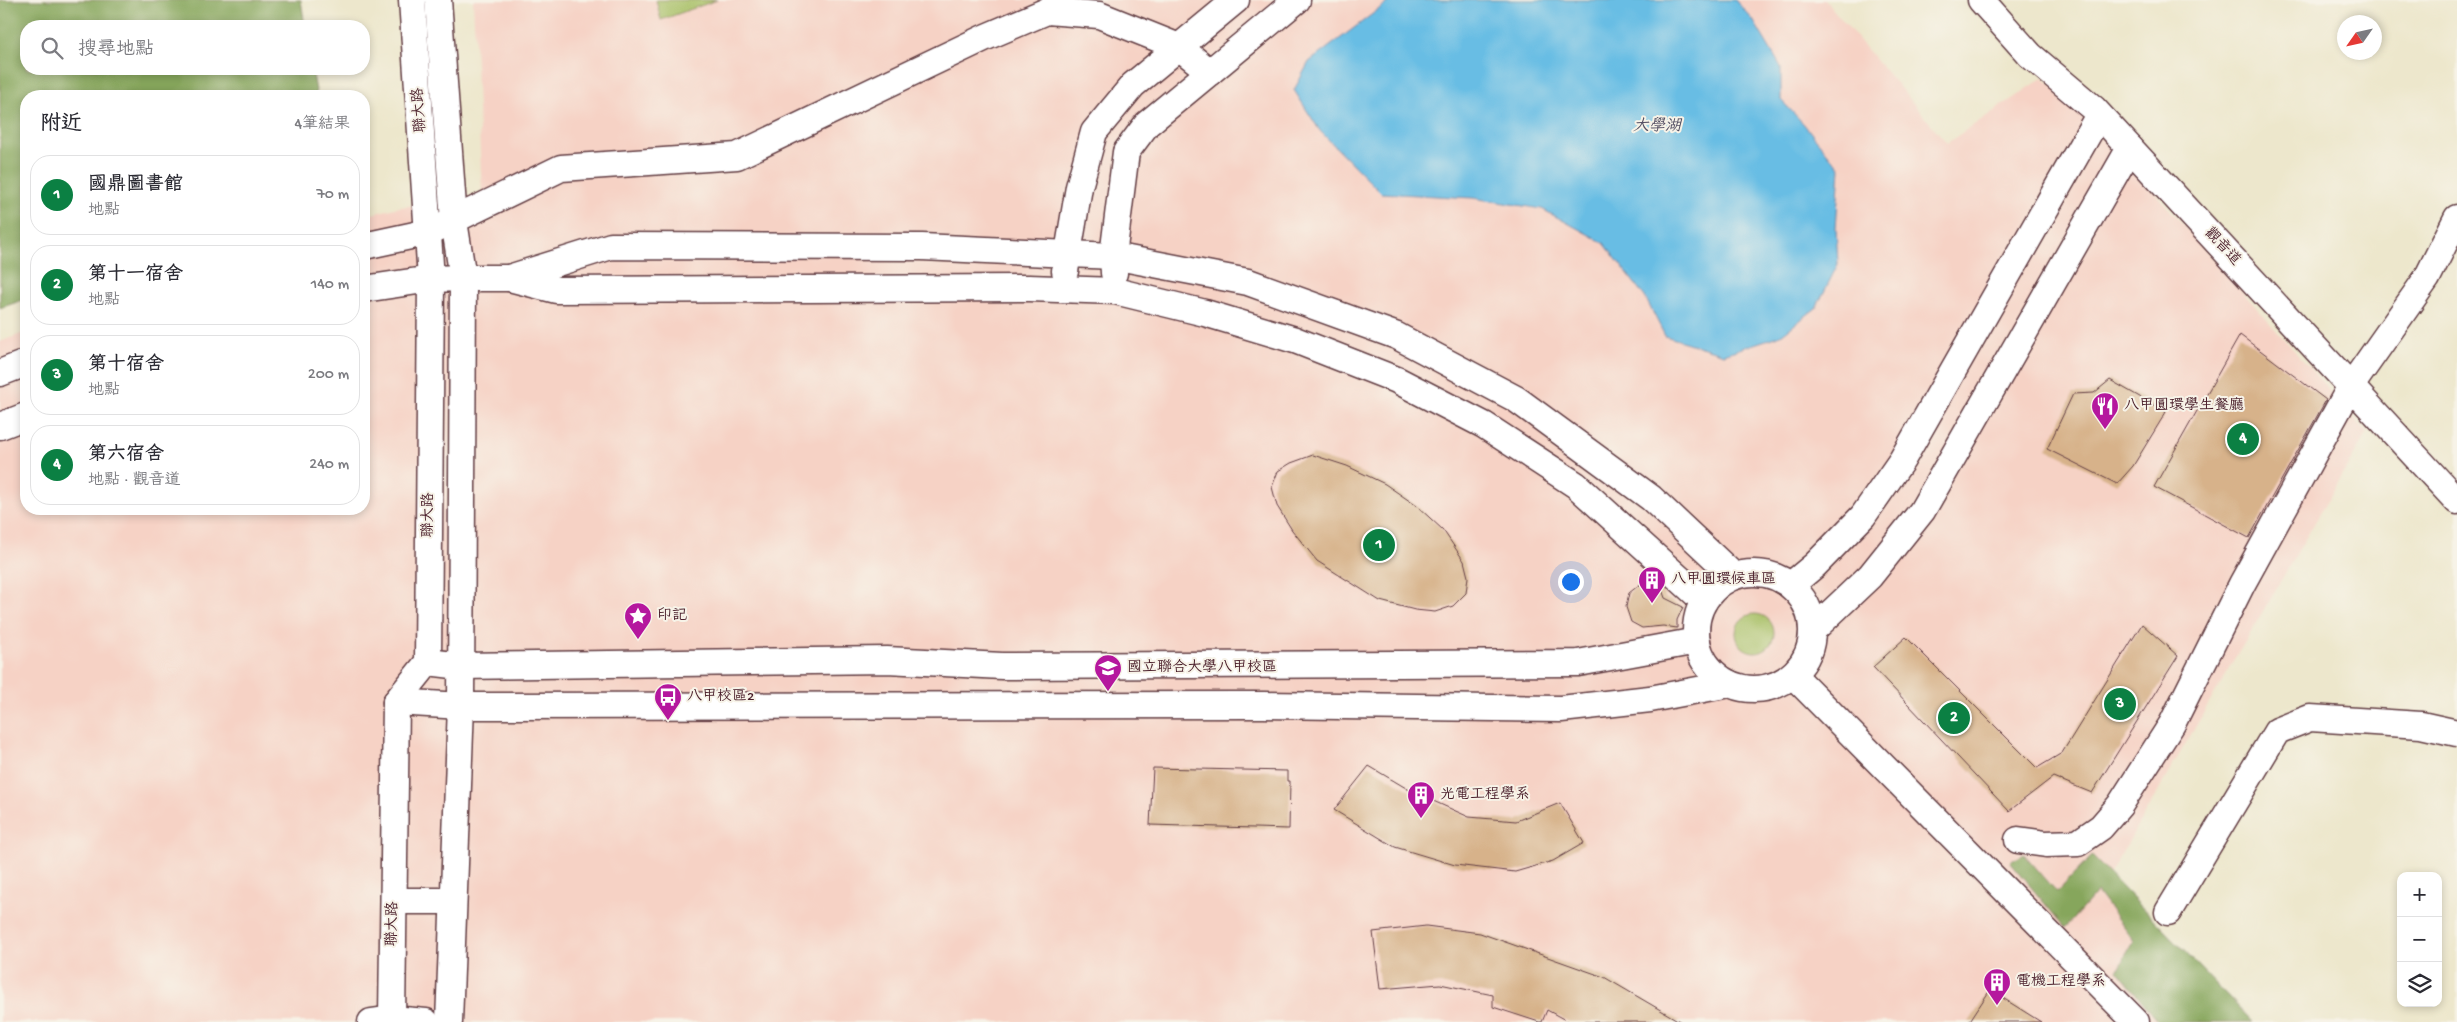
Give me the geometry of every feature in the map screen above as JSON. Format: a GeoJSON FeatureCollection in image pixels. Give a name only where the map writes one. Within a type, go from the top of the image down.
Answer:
{"type":"FeatureCollection","features":[{"type":"Feature","properties":{"kind":"street","name":"聯大路"},"geometry":{"type":"LineString","coordinates":[[412,0],[429,232],[428,662]]}},
{"type":"Feature","properties":{"kind":"street","name":"聯大路"},"geometry":{"type":"LineString","coordinates":[[438,0],[454,221],[463,278],[461,706],[448,1022]]}},
{"type":"Feature","properties":{"kind":"street"},"geometry":{"type":"LineString","coordinates":[[1062,289],[1079,187],[1094,132],[1133,85],[1236,0]]}},
{"type":"Feature","properties":{"kind":"street"},"geometry":{"type":"LineString","coordinates":[[1115,291],[1112,256],[1126,152],[1147,124],[1297,0]]}},
{"type":"Feature","properties":{"kind":"street","name":"觀音道"},"geometry":{"type":"LineString","coordinates":[[1981,0],[2030,54],[2099,115],[2457,502]]}},
{"type":"Feature","properties":{"kind":"street"},"geometry":{"type":"LineString","coordinates":[[370,245],[429,232],[561,168],[738,156],[986,37],[1047,11],[1098,15],[1180,47],[1210,72]]}},
{"type":"Feature","properties":{"kind":"street"},"geometry":{"type":"LineString","coordinates":[[1791,586],[1815,565],[1863,516],[1902,460],[2099,115]]}},
{"type":"Feature","properties":{"kind":"street"},"geometry":{"type":"LineString","coordinates":[[1813,630],[1870,576],[1922,511],[2130,148]]}},
{"type":"Feature","properties":{"kind":"street"},"geometry":{"type":"LineString","coordinates":[[2018,840],[2046,844],[2078,843],[2101,827],[2120,806],[2172,724],[2242,584],[2351,386],[2427,278],[2457,218]]}},
{"type":"Feature","properties":{"kind":"street"},"geometry":{"type":"LineString","coordinates":[[509,278],[611,246],[922,247],[1112,256],[1248,282],[1398,336],[1516,399],[1651,498],[1734,576]]}},
{"type":"Feature","properties":{"kind":"street"},"geometry":{"type":"LineString","coordinates":[[370,288],[430,279],[509,278],[556,290],[1062,289],[1115,291],[1204,313],[1295,340],[1397,380],[1484,425],[1576,485],[1704,602]]}},
{"type":"Feature","properties":{"kind":"street"},"geometry":{"type":"LineString","coordinates":[[0,373],[20,365]]}},
{"type":"Feature","properties":{"kind":"street"},"geometry":{"type":"LineString","coordinates":[[0,426],[20,418]]}},
{"type":"Feature","properties":{"kind":"street"},"geometry":{"type":"LineString","coordinates":[[1760,574],[1773,576],[1791,586],[1802,598],[1810,613],[1813,630],[1811,647],[1804,662],[1793,675],[1767,688],[1752,689],[1730,684],[1715,674],[1703,659],[1697,641],[1698,621],[1704,602],[1717,586],[1734,576],[1760,574]]}},
{"type":"Feature","properties":{"kind":"street"},"geometry":{"type":"LineString","coordinates":[[396,702],[428,662],[461,666],[887,660],[1002,666],[1578,663],[1697,641]]}},
{"type":"Feature","properties":{"kind":"street"},"geometry":{"type":"LineString","coordinates":[[1793,675],[2136,1022]]}},
{"type":"Feature","properties":{"kind":"street"},"geometry":{"type":"LineString","coordinates":[[396,702],[461,706],[1263,705],[1561,708],[1650,699],[1730,684]]}},
{"type":"Feature","properties":{"kind":"street","name":"聯大路"},"geometry":{"type":"LineString","coordinates":[[381,1021],[394,901],[396,702]]}},
{"type":"Feature","properties":{"kind":"street"},"geometry":{"type":"LineString","coordinates":[[2168,912],[2277,731],[2310,718],[2420,725],[2457,733]]}},
{"type":"Feature","properties":{"kind":"street"},"geometry":{"type":"LineString","coordinates":[[394,901],[453,901]]}},
{"type":"Feature","properties":{"kind":"street"},"geometry":{"type":"LineString","coordinates":[[381,1021],[426,1022]]}},
{"type":"Feature","properties":{"kind":"shaded area","name":"國立聯合大學八甲校區"},"geometry":{"type":"Polygon","coordinates":[[[473,0],[1825,0],[1947,143],[2043,78],[2087,116],[2367,433],[2109,875],[2249,1022],[0,1022],[0,342],[20,334],[20,515],[370,515],[370,214],[395,208],[482,195],[473,0]]]}},
{"type":"Feature","properties":{"kind":"green space"},"geometry":{"type":"Polygon","coordinates":[[[0,0],[301,0],[304,20],[20,20],[20,75],[313,75],[316,90],[20,90],[20,301],[0,308],[0,0]]]}},
{"type":"Feature","properties":{"kind":"green space"},"geometry":{"type":"Polygon","coordinates":[[[656,0],[717,0],[661,20],[656,0]]]}},
{"type":"Feature","properties":{"kind":"green space"},"geometry":{"type":"Polygon","coordinates":[[[1755,614],[1769,619],[1774,633],[1769,647],[1755,652],[1741,647],[1736,633],[1741,619],[1755,614]]]}},
{"type":"Feature","properties":{"kind":"green space"},"geometry":{"type":"Polygon","coordinates":[[[2024,854],[2057,892],[2092,856],[2253,1022],[2159,1022],[2117,970],[2134,941],[2097,892],[2065,928],[2010,862],[2024,854]]]}},
{"type":"Feature","properties":{"kind":"water","name":"大學湖"},"geometry":{"type":"Polygon","coordinates":[[[1391,0],[1735,0],[1753,20],[1781,67],[1781,100],[1840,168],[1836,228],[1838,264],[1816,308],[1781,335],[1724,354],[1665,336],[1645,297],[1604,243],[1542,209],[1473,198],[1381,193],[1320,131],[1294,90],[1309,62],[1391,0]]]}},
{"type":"Feature","properties":{"kind":"building"},"geometry":{"type":"Polygon","coordinates":[[[2240,335],[2326,400],[2249,538],[2154,487],[2240,335]]]}},
{"type":"Feature","properties":{"kind":"building","name":"八甲圓環學生餐廳"},"geometry":{"type":"Polygon","coordinates":[[[2110,380],[2166,412],[2133,466],[2117,484],[2047,449],[2073,394],[2094,393],[2110,380]]]}},
{"type":"Feature","properties":{"kind":"building"},"geometry":{"type":"Polygon","coordinates":[[[1313,455],[1347,466],[1385,484],[1417,506],[1443,530],[1464,561],[1468,577],[1466,593],[1453,606],[1435,612],[1415,610],[1380,601],[1317,561],[1292,530],[1277,506],[1272,487],[1278,471],[1291,463],[1313,455]]]}},
{"type":"Feature","properties":{"kind":"building","name":"八甲圓環候車區"},"geometry":{"type":"Polygon","coordinates":[[[1655,576],[1659,581],[1665,598],[1683,607],[1677,620],[1677,628],[1663,626],[1642,628],[1631,622],[1626,607],[1629,593],[1643,582],[1655,576]]]}},
{"type":"Feature","properties":{"kind":"building"},"geometry":{"type":"Polygon","coordinates":[[[2142,624],[2178,656],[2092,793],[2053,777],[2009,811],[1873,667],[1906,637],[2037,768],[2062,753],[2142,624]]]}},
{"type":"Feature","properties":{"kind":"building","name":"光電工程學系"},"geometry":{"type":"Polygon","coordinates":[[[1369,766],[1411,791],[1469,817],[1516,821],[1560,803],[1584,843],[1553,861],[1515,872],[1455,865],[1395,847],[1334,810],[1369,766]]]}},
{"type":"Feature","properties":{"kind":"building"},"geometry":{"type":"Polygon","coordinates":[[[1153,768],[1287,771],[1287,781],[1290,781],[1289,829],[1150,825],[1153,768]]]}},
{"type":"Feature","properties":{"kind":"building"},"geometry":{"type":"Polygon","coordinates":[[[1426,926],[1480,933],[1604,977],[1681,1022],[1569,1022],[1547,1010],[1542,1022],[1539,1022],[1493,1007],[1493,995],[1440,984],[1380,989],[1373,932],[1426,926]]]}},
{"type":"Feature","properties":{"kind":"building","name":"電機工程學系"},"geometry":{"type":"Polygon","coordinates":[[[1990,990],[2041,1022],[1969,1022],[1990,990]]]}},
{"type":"Feature","properties":{"kind":"place","name":"八甲圓環學生餐廳"},"geometry":{"type":"Point","coordinates":[2105,430]}},
{"type":"Feature","properties":{"kind":"place","name":"第六宿舍"},"geometry":{"type":"Point","coordinates":[2243,439]}},
{"type":"Feature","properties":{"kind":"place","name":"國鼎圖書館"},"geometry":{"type":"Point","coordinates":[1379,545]}},
{"type":"Feature","properties":{"kind":"place","name":"八甲圓環候車區"},"geometry":{"type":"Point","coordinates":[1652,604]}},
{"type":"Feature","properties":{"kind":"place","name":"印記"},"geometry":{"type":"Point","coordinates":[638,640]}},
{"type":"Feature","properties":{"kind":"place","name":"國立聯合大學八甲校區"},"geometry":{"type":"Point","coordinates":[1108,692]}},
{"type":"Feature","properties":{"kind":"place","name":"第十宿舍"},"geometry":{"type":"Point","coordinates":[2120,704]}},
{"type":"Feature","properties":{"kind":"place","name":"第十一宿舍"},"geometry":{"type":"Point","coordinates":[1954,718]}},
{"type":"Feature","properties":{"kind":"place","name":"八甲校區2"},"geometry":{"type":"Point","coordinates":[668,721]}},
{"type":"Feature","properties":{"kind":"place","name":"光電工程學系"},"geometry":{"type":"Point","coordinates":[1421,819]}},
{"type":"Feature","properties":{"kind":"place","name":"電機工程學系"},"geometry":{"type":"Point","coordinates":[1997,1006]}}]}
